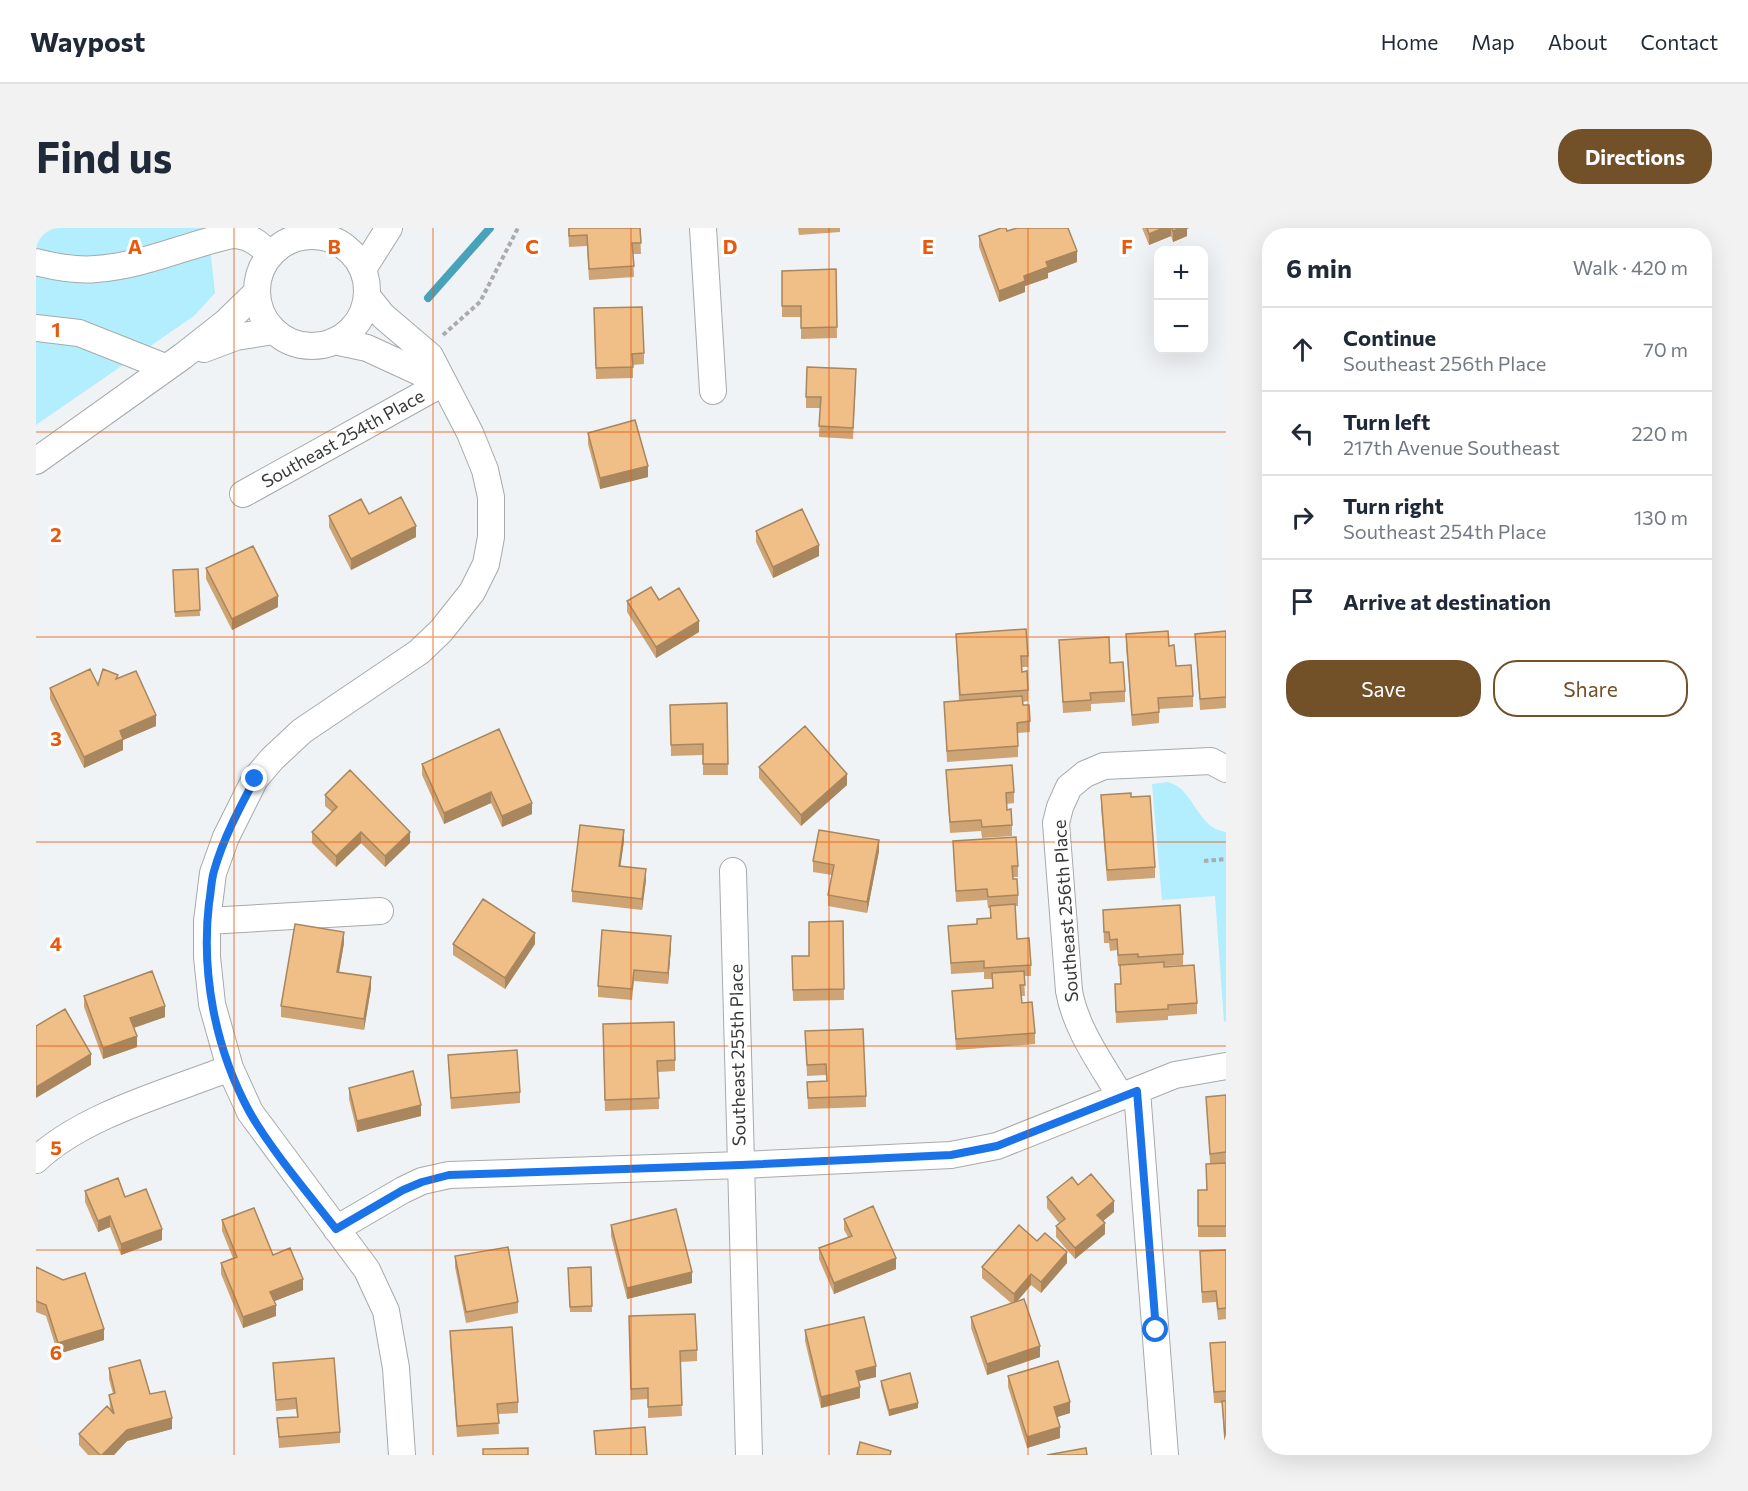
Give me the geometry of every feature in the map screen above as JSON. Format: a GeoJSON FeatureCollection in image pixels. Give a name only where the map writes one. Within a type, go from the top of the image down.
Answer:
{"type":"FeatureCollection","features":[{"type":"Feature","properties":{"kind":"street"},"geometry":{"type":"LineString","coordinates":[[363,269],[388,228]]}},
{"type":"Feature","properties":{"kind":"street"},"geometry":{"type":"LineString","coordinates":[[703,228],[713,391]]}},
{"type":"Feature","properties":{"kind":"street"},"geometry":{"type":"LineString","coordinates":[[332,232],[354,255],[363,269],[367,296],[361,317],[354,327],[334,341],[319,346],[303,345],[288,340],[274,331],[265,320],[259,307],[257,292],[260,272],[270,254],[296,237],[332,232]]}},
{"type":"Feature","properties":{"kind":"street"},"geometry":{"type":"LineString","coordinates":[[36,262],[61,268],[95,270],[145,261],[232,235],[242,235],[255,240],[270,254]]}},
{"type":"Feature","properties":{"kind":"street"},"geometry":{"type":"LineString","coordinates":[[36,461],[122,401],[225,323],[257,292]]}},
{"type":"Feature","properties":{"kind":"street","name":"Southeast 254th Place"},"geometry":{"type":"LineString","coordinates":[[367,296],[383,316],[430,356],[470,433],[485,470],[491,497],[491,537],[486,564],[472,592],[441,632],[420,652],[302,731],[272,759],[255,779],[226,837],[213,873],[207,921],[207,957],[212,1004],[230,1068],[250,1112],[367,1270],[386,1311],[396,1368],[402,1455]]}},
{"type":"Feature","properties":{"kind":"street"},"geometry":{"type":"LineString","coordinates":[[36,328],[79,333],[174,362],[236,337],[274,331]]}},
{"type":"Feature","properties":{"kind":"street","name":"Southeast 254th Place"},"geometry":{"type":"LineString","coordinates":[[334,341],[367,348],[443,384]]}},
{"type":"Feature","properties":{"kind":"street","name":"Southeast 254th Place"},"geometry":{"type":"LineString","coordinates":[[243,494],[443,384]]}},
{"type":"Feature","properties":{"kind":"street","name":"Southeast 256th Place"},"geometry":{"type":"LineString","coordinates":[[1166,1455],[1129,1094],[1080,1029],[1072,1011],[1056,823],[1069,787],[1085,774],[1104,766],[1211,761],[1226,769]]}},
{"type":"Feature","properties":{"kind":"street","name":"Southeast 255th Place"},"geometry":{"type":"LineString","coordinates":[[734,871],[749,1455]]}},
{"type":"Feature","properties":{"kind":"street"},"geometry":{"type":"LineString","coordinates":[[207,921],[380,911]]}},
{"type":"Feature","properties":{"kind":"street"},"geometry":{"type":"LineString","coordinates":[[336,1229],[412,1186],[449,1175],[951,1155],[997,1146],[1174,1075],[1226,1066]]}},
{"type":"Feature","properties":{"kind":"street"},"geometry":{"type":"LineString","coordinates":[[36,1160],[51,1146],[103,1117],[230,1068]]}},
{"type":"Feature","properties":{"kind":"path"},"geometry":{"type":"LineString","coordinates":[[435,328],[443,335],[480,302],[518,228]]}},
{"type":"Feature","properties":{"kind":"path"},"geometry":{"type":"LineString","coordinates":[[1204,861],[1226,859]]}},
{"type":"Feature","properties":{"kind":"shaded area"},"geometry":{"type":"Polygon","coordinates":[[[36,228],[208,228],[215,293],[194,316],[36,425],[36,228]]]}},
{"type":"Feature","properties":{"kind":"shaded area"},"geometry":{"type":"Polygon","coordinates":[[[1168,782],[1184,792],[1208,823],[1226,832],[1226,1021],[1224,1022],[1215,896],[1162,900],[1152,784],[1168,782]]]}},
{"type":"Feature","properties":{"kind":"building"},"geometry":{"type":"Polygon","coordinates":[[[569,228],[640,228],[641,243],[632,243],[634,266],[589,269],[587,235],[569,236],[569,228]]]}},
{"type":"Feature","properties":{"kind":"building"},"geometry":{"type":"Polygon","coordinates":[[[1006,228],[1007,231],[1017,228],[1068,228],[1077,251],[1046,262],[1048,267],[1024,276],[1025,281],[999,291],[979,236],[1006,228]]]}},
{"type":"Feature","properties":{"kind":"building"},"geometry":{"type":"Polygon","coordinates":[[[1147,228],[1163,228],[1149,234],[1147,228]]]}},
{"type":"Feature","properties":{"kind":"building"},"geometry":{"type":"Polygon","coordinates":[[[836,269],[837,327],[801,328],[801,306],[782,306],[782,271],[836,269]]]}},
{"type":"Feature","properties":{"kind":"building"},"geometry":{"type":"Polygon","coordinates":[[[642,307],[644,353],[632,354],[633,367],[596,368],[594,308],[642,307]]]}},
{"type":"Feature","properties":{"kind":"building"},"geometry":{"type":"Polygon","coordinates":[[[807,367],[856,369],[853,428],[819,426],[821,397],[806,397],[807,367]]]}},
{"type":"Feature","properties":{"kind":"building"},"geometry":{"type":"Polygon","coordinates":[[[635,420],[648,466],[600,478],[588,433],[635,420]]]}},
{"type":"Feature","properties":{"kind":"building"},"geometry":{"type":"Polygon","coordinates":[[[401,497],[416,526],[351,559],[329,516],[361,499],[369,514],[401,497]]]}},
{"type":"Feature","properties":{"kind":"building"},"geometry":{"type":"Polygon","coordinates":[[[802,509],[819,545],[773,567],[756,531],[802,509]]]}},
{"type":"Feature","properties":{"kind":"building"},"geometry":{"type":"Polygon","coordinates":[[[253,546],[278,596],[232,619],[206,568],[253,546]]]}},
{"type":"Feature","properties":{"kind":"building"},"geometry":{"type":"Polygon","coordinates":[[[198,569],[200,610],[175,612],[173,570],[198,569]]]}},
{"type":"Feature","properties":{"kind":"building"},"geometry":{"type":"Polygon","coordinates":[[[651,587],[659,600],[679,588],[699,621],[656,647],[627,601],[651,587]]]}},
{"type":"Feature","properties":{"kind":"building"},"geometry":{"type":"Polygon","coordinates":[[[1026,629],[1028,656],[1021,656],[1022,672],[1027,671],[1028,690],[960,695],[956,634],[1026,629]]]}},
{"type":"Feature","properties":{"kind":"building"},"geometry":{"type":"Polygon","coordinates":[[[1168,631],[1169,646],[1174,645],[1176,666],[1191,665],[1193,696],[1158,698],[1159,712],[1132,715],[1126,634],[1168,631]]]}},
{"type":"Feature","properties":{"kind":"building"},"geometry":{"type":"Polygon","coordinates":[[[1226,631],[1226,697],[1200,699],[1195,634],[1226,631]]]}},
{"type":"Feature","properties":{"kind":"building"},"geometry":{"type":"Polygon","coordinates":[[[1109,637],[1110,663],[1123,662],[1125,691],[1090,693],[1091,700],[1063,702],[1059,640],[1109,637]]]}},
{"type":"Feature","properties":{"kind":"building"},"geometry":{"type":"Polygon","coordinates":[[[90,669],[98,685],[103,669],[118,675],[116,679],[136,671],[156,715],[120,731],[123,739],[84,757],[50,688],[90,669]]]}},
{"type":"Feature","properties":{"kind":"building"},"geometry":{"type":"Polygon","coordinates":[[[1022,696],[1023,705],[1029,705],[1030,721],[1017,723],[1018,746],[947,751],[944,702],[1022,696]]]}},
{"type":"Feature","properties":{"kind":"building"},"geometry":{"type":"Polygon","coordinates":[[[727,703],[728,764],[703,764],[703,744],[671,745],[670,705],[727,703]]]}},
{"type":"Feature","properties":{"kind":"building"},"geometry":{"type":"Polygon","coordinates":[[[805,726],[847,774],[801,815],[759,767],[805,726]]]}},
{"type":"Feature","properties":{"kind":"building"},"geometry":{"type":"Polygon","coordinates":[[[499,729],[532,803],[502,816],[491,792],[444,813],[422,764],[499,729]]]}},
{"type":"Feature","properties":{"kind":"building"},"geometry":{"type":"Polygon","coordinates":[[[1012,765],[1014,792],[1006,793],[1007,810],[1011,809],[1012,825],[982,827],[981,820],[950,822],[946,770],[1012,765]]]}},
{"type":"Feature","properties":{"kind":"building"},"geometry":{"type":"Polygon","coordinates":[[[350,770],[410,832],[385,856],[361,832],[336,856],[312,832],[337,807],[325,795],[350,770]]]}},
{"type":"Feature","properties":{"kind":"building"},"geometry":{"type":"Polygon","coordinates":[[[1131,793],[1131,797],[1150,796],[1155,867],[1107,870],[1101,795],[1131,793]]]}},
{"type":"Feature","properties":{"kind":"building"},"geometry":{"type":"Polygon","coordinates":[[[580,825],[624,830],[619,866],[646,869],[642,899],[572,891],[580,825]]]}},
{"type":"Feature","properties":{"kind":"building"},"geometry":{"type":"Polygon","coordinates":[[[819,830],[879,840],[867,902],[828,895],[834,865],[813,861],[819,830]]]}},
{"type":"Feature","properties":{"kind":"building"},"geometry":{"type":"Polygon","coordinates":[[[1016,837],[1018,866],[1012,866],[1013,879],[1017,879],[1018,895],[988,897],[987,889],[956,891],[953,841],[1016,837]]]}},
{"type":"Feature","properties":{"kind":"building"},"geometry":{"type":"Polygon","coordinates":[[[483,899],[535,933],[505,978],[453,944],[483,899]]]}},
{"type":"Feature","properties":{"kind":"building"},"geometry":{"type":"Polygon","coordinates":[[[1015,904],[1017,939],[1029,938],[1031,965],[984,968],[984,961],[951,963],[948,926],[977,924],[977,919],[991,918],[990,906],[1015,904]]]}},
{"type":"Feature","properties":{"kind":"building"},"geometry":{"type":"Polygon","coordinates":[[[1180,905],[1183,954],[1138,957],[1138,954],[1118,955],[1117,939],[1110,940],[1109,932],[1104,932],[1103,910],[1180,905]]]}},
{"type":"Feature","properties":{"kind":"building"},"geometry":{"type":"Polygon","coordinates":[[[843,921],[844,989],[793,990],[792,956],[809,956],[809,922],[843,921]]]}},
{"type":"Feature","properties":{"kind":"building"},"geometry":{"type":"Polygon","coordinates":[[[295,924],[344,932],[337,972],[371,977],[364,1019],[281,1006],[295,924]]]}},
{"type":"Feature","properties":{"kind":"building"},"geometry":{"type":"Polygon","coordinates":[[[602,930],[671,936],[668,973],[634,970],[632,989],[598,986],[602,930]]]}},
{"type":"Feature","properties":{"kind":"building"},"geometry":{"type":"Polygon","coordinates":[[[1164,962],[1164,967],[1194,965],[1197,1003],[1168,1005],[1168,1009],[1116,1012],[1115,984],[1121,984],[1120,965],[1164,962]]]}},
{"type":"Feature","properties":{"kind":"building"},"geometry":{"type":"Polygon","coordinates":[[[152,971],[165,1006],[130,1018],[137,1036],[103,1048],[84,996],[152,971]]]}},
{"type":"Feature","properties":{"kind":"building"},"geometry":{"type":"Polygon","coordinates":[[[1024,971],[1025,985],[1020,985],[1022,1003],[1032,1002],[1035,1033],[956,1039],[952,991],[993,988],[992,973],[1024,971]]]}},
{"type":"Feature","properties":{"kind":"building"},"geometry":{"type":"Polygon","coordinates":[[[65,1009],[91,1054],[36,1087],[36,1026],[65,1009]]]}},
{"type":"Feature","properties":{"kind":"building"},"geometry":{"type":"Polygon","coordinates":[[[674,1022],[675,1060],[657,1061],[659,1098],[605,1100],[603,1024],[674,1022]]]}},
{"type":"Feature","properties":{"kind":"building"},"geometry":{"type":"Polygon","coordinates":[[[863,1029],[866,1096],[808,1098],[807,1082],[827,1081],[826,1064],[807,1065],[805,1031],[863,1029]]]}},
{"type":"Feature","properties":{"kind":"building"},"geometry":{"type":"Polygon","coordinates":[[[517,1050],[520,1092],[451,1098],[448,1055],[517,1050]]]}},
{"type":"Feature","properties":{"kind":"building"},"geometry":{"type":"Polygon","coordinates":[[[413,1071],[421,1105],[357,1121],[349,1088],[413,1071]]]}},
{"type":"Feature","properties":{"kind":"building"},"geometry":{"type":"Polygon","coordinates":[[[1226,1095],[1226,1152],[1210,1154],[1206,1097],[1226,1095]]]}},
{"type":"Feature","properties":{"kind":"building"},"geometry":{"type":"Polygon","coordinates":[[[1226,1163],[1226,1226],[1198,1226],[1198,1190],[1207,1190],[1206,1164],[1226,1163]]]}},
{"type":"Feature","properties":{"kind":"building"},"geometry":{"type":"Polygon","coordinates":[[[1091,1174],[1114,1201],[1097,1215],[1105,1223],[1075,1248],[1056,1226],[1065,1219],[1047,1197],[1072,1177],[1078,1185],[1091,1174]]]}},
{"type":"Feature","properties":{"kind":"building"},"geometry":{"type":"Polygon","coordinates":[[[118,1178],[125,1197],[146,1189],[162,1229],[121,1244],[110,1216],[98,1221],[85,1191],[118,1178]]]}},
{"type":"Feature","properties":{"kind":"building"},"geometry":{"type":"Polygon","coordinates":[[[873,1206],[896,1258],[834,1283],[819,1248],[852,1236],[844,1219],[873,1206]]]}},
{"type":"Feature","properties":{"kind":"building"},"geometry":{"type":"Polygon","coordinates":[[[254,1208],[273,1255],[290,1248],[303,1279],[270,1292],[276,1305],[243,1317],[221,1263],[237,1257],[222,1220],[254,1208]]]}},
{"type":"Feature","properties":{"kind":"building"},"geometry":{"type":"Polygon","coordinates":[[[676,1209],[692,1272],[627,1288],[611,1225],[676,1209]]]}},
{"type":"Feature","properties":{"kind":"building"},"geometry":{"type":"Polygon","coordinates":[[[1019,1225],[1037,1241],[1045,1233],[1067,1252],[1041,1282],[1031,1274],[1014,1294],[982,1267],[1019,1225]]]}},
{"type":"Feature","properties":{"kind":"building"},"geometry":{"type":"Polygon","coordinates":[[[508,1247],[518,1302],[466,1312],[455,1256],[508,1247]]]}},
{"type":"Feature","properties":{"kind":"building"},"geometry":{"type":"Polygon","coordinates":[[[1226,1250],[1226,1308],[1218,1309],[1216,1291],[1202,1292],[1200,1251],[1226,1250]]]}},
{"type":"Feature","properties":{"kind":"building"},"geometry":{"type":"Polygon","coordinates":[[[36,1267],[63,1280],[85,1273],[104,1329],[58,1343],[46,1305],[36,1301],[36,1267]]]}},
{"type":"Feature","properties":{"kind":"building"},"geometry":{"type":"Polygon","coordinates":[[[591,1267],[592,1306],[570,1307],[568,1268],[591,1267]]]}},
{"type":"Feature","properties":{"kind":"building"},"geometry":{"type":"Polygon","coordinates":[[[1024,1299],[1040,1346],[987,1364],[971,1317],[1024,1299]]]}},
{"type":"Feature","properties":{"kind":"building"},"geometry":{"type":"Polygon","coordinates":[[[695,1314],[697,1350],[680,1351],[682,1405],[648,1407],[648,1388],[631,1389],[629,1316],[695,1314]]]}},
{"type":"Feature","properties":{"kind":"building"},"geometry":{"type":"Polygon","coordinates":[[[864,1317],[876,1366],[856,1371],[860,1387],[821,1397],[805,1330],[864,1317]]]}},
{"type":"Feature","properties":{"kind":"building"},"geometry":{"type":"Polygon","coordinates":[[[512,1327],[518,1402],[497,1404],[499,1423],[457,1426],[450,1331],[512,1327]]]}},
{"type":"Feature","properties":{"kind":"building"},"geometry":{"type":"Polygon","coordinates":[[[1226,1342],[1226,1391],[1214,1392],[1210,1343],[1226,1342]]]}},
{"type":"Feature","properties":{"kind":"building"},"geometry":{"type":"Polygon","coordinates":[[[334,1358],[340,1432],[279,1437],[277,1418],[298,1417],[296,1398],[276,1400],[273,1363],[334,1358]]]}},
{"type":"Feature","properties":{"kind":"building"},"geometry":{"type":"Polygon","coordinates":[[[140,1360],[150,1394],[165,1391],[172,1418],[127,1430],[100,1455],[79,1434],[107,1406],[114,1414],[109,1395],[115,1393],[109,1368],[140,1360]]]}},
{"type":"Feature","properties":{"kind":"building"},"geometry":{"type":"Polygon","coordinates":[[[1058,1361],[1070,1402],[1054,1407],[1060,1427],[1027,1437],[1008,1376],[1058,1361]]]}},
{"type":"Feature","properties":{"kind":"building"},"geometry":{"type":"Polygon","coordinates":[[[910,1373],[918,1403],[889,1410],[881,1381],[910,1373]]]}},
{"type":"Feature","properties":{"kind":"building"},"geometry":{"type":"Polygon","coordinates":[[[1222,1401],[1226,1401],[1226,1449],[1222,1401]]]}},
{"type":"Feature","properties":{"kind":"building"},"geometry":{"type":"Polygon","coordinates":[[[645,1427],[647,1455],[596,1455],[594,1431],[645,1427]]]}},
{"type":"Feature","properties":{"kind":"building"},"geometry":{"type":"Polygon","coordinates":[[[860,1442],[891,1451],[890,1455],[857,1455],[860,1442]]]}},
{"type":"Feature","properties":{"kind":"building"},"geometry":{"type":"Polygon","coordinates":[[[528,1448],[528,1455],[483,1455],[483,1449],[528,1448]]]}},
{"type":"Feature","properties":{"kind":"building"},"geometry":{"type":"Polygon","coordinates":[[[1086,1448],[1087,1455],[1047,1455],[1086,1448]]]}},
{"type":"Feature","properties":{"kind":"waterway"},"geometry":{"type":"LineString","coordinates":[[428,298],[490,228]]}},
{"type":"Feature","properties":{"kind":"route"},"geometry":{"type":"LineString","coordinates":[[255,779],[226,837],[213,873],[207,921],[207,957],[212,1004],[230,1068],[250,1112],[336,1229],[403,1190],[449,1175],[951,1155],[997,1146],[1137,1091],[1156,1330]]}}]}
